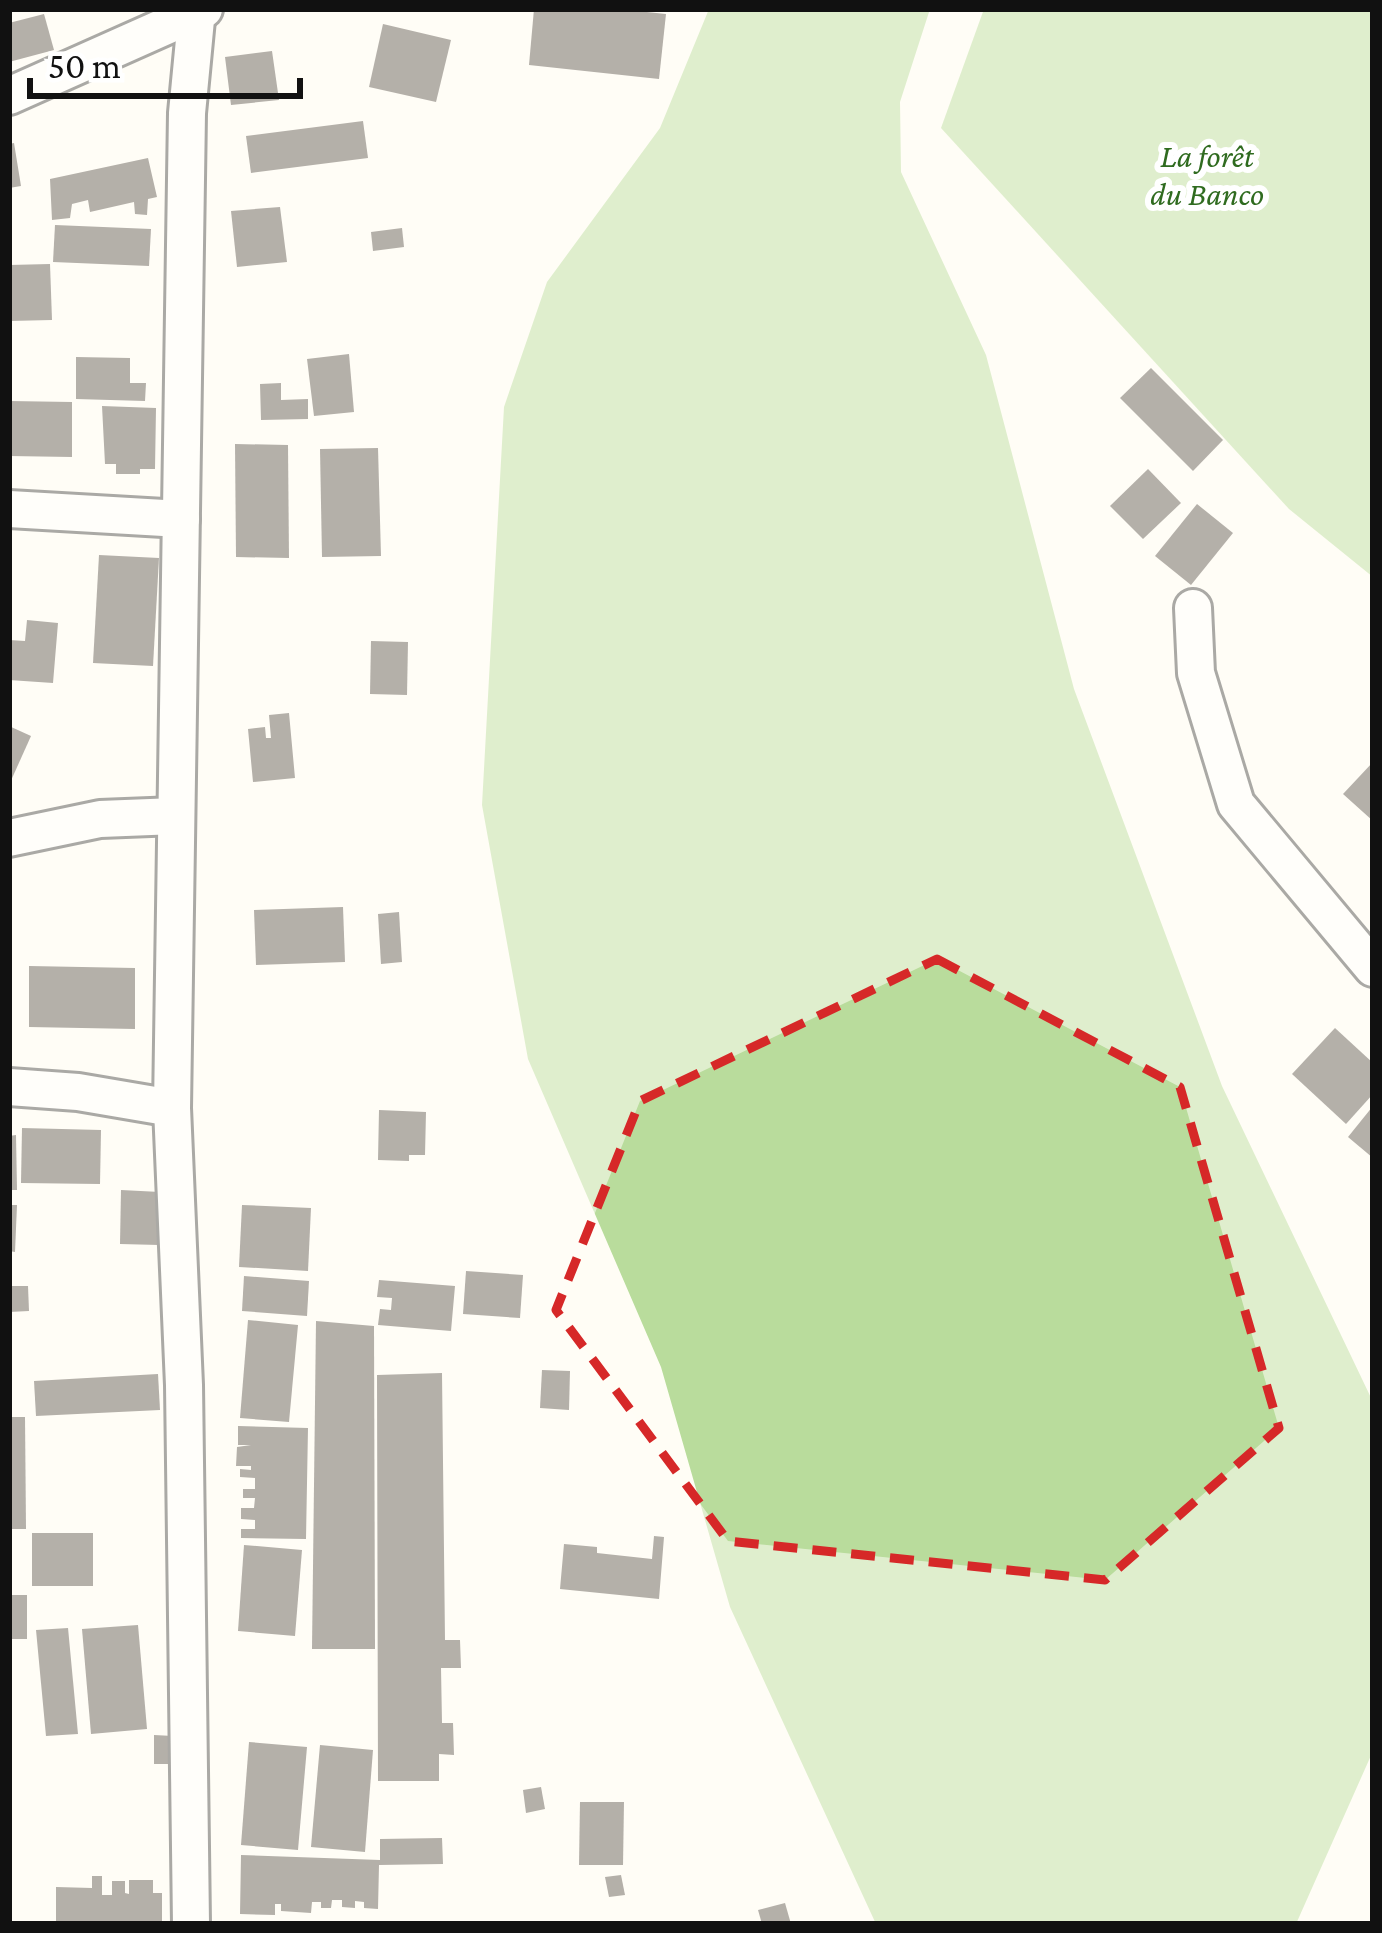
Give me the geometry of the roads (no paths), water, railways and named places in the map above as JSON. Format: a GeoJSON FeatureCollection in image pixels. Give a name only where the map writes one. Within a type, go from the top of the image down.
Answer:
{"type":"FeatureCollection","features":[{"type":"Feature","properties":{"kind":"street"},"geometry":{"type":"LineString","coordinates":[[9,96],[199,11]]}},
{"type":"Feature","properties":{"kind":"street"},"geometry":{"type":"LineString","coordinates":[[191,1924],[184,1385],[172,1108],[187,113],[199,11]]}},
{"type":"Feature","properties":{"kind":"street"},"geometry":{"type":"LineString","coordinates":[[9,508],[181,519]]}},
{"type":"Feature","properties":{"kind":"street"},"geometry":{"type":"LineString","coordinates":[[1193,608],[1196,673],[1236,805],[1373,968]]}},
{"type":"Feature","properties":{"kind":"street"},"geometry":{"type":"LineString","coordinates":[[9,838],[100,819],[176,816]]}},
{"type":"Feature","properties":{"kind":"street"},"geometry":{"type":"LineString","coordinates":[[9,1087],[78,1092],[172,1108]]}},
{"type":"Feature","properties":{"kind":"park label","name":"La forêt du Banco"},"geometry":{"type":"Point","coordinates":[1207,174]}}]}
